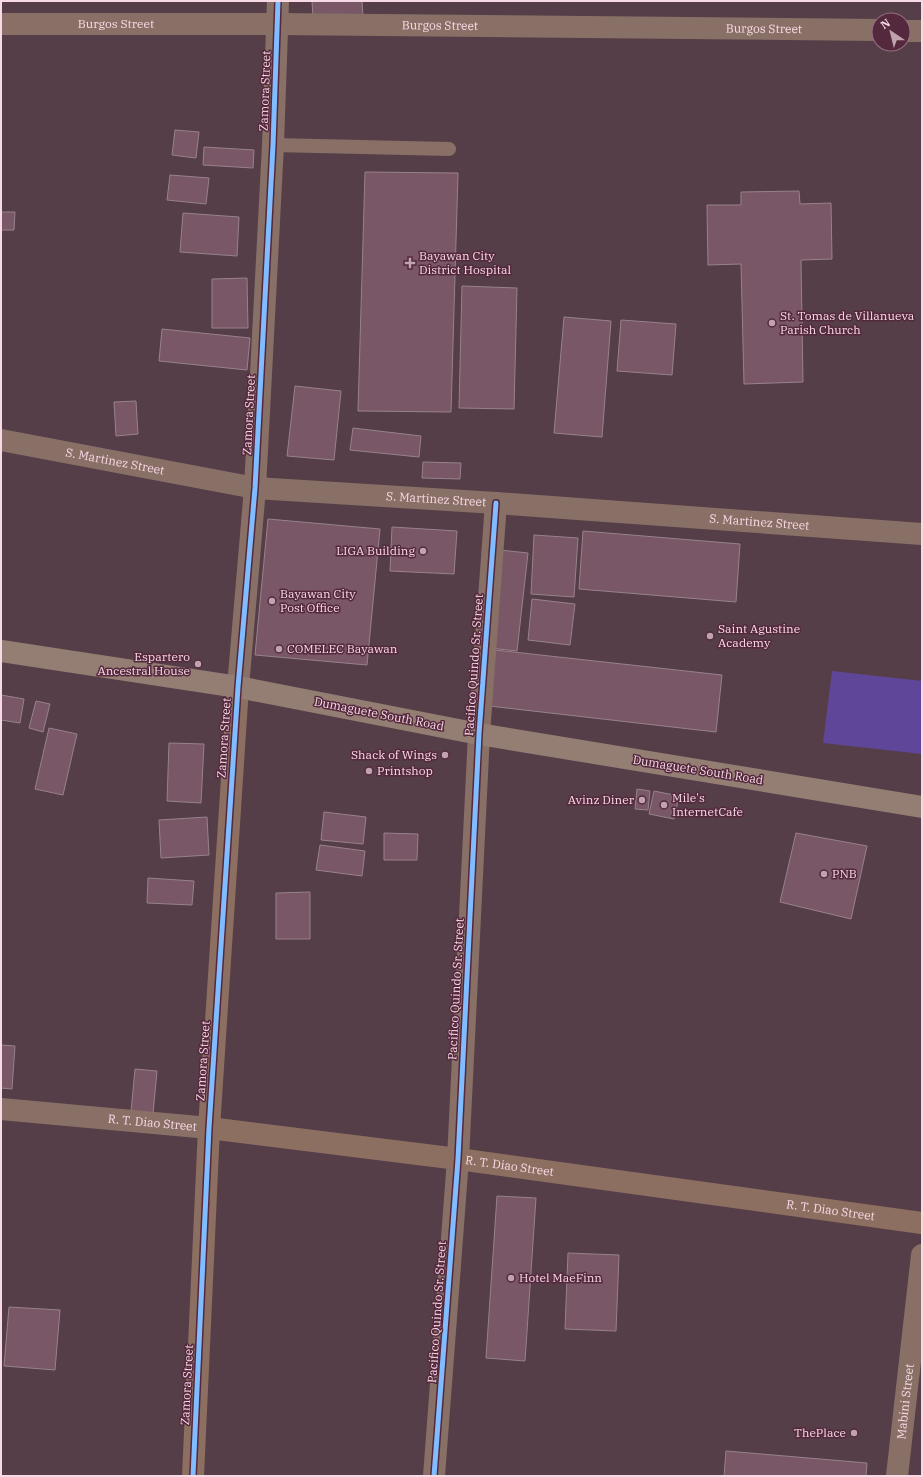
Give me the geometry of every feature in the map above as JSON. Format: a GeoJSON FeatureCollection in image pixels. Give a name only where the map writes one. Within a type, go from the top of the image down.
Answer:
{"type":"FeatureCollection","features":[{"type":"Feature","properties":{"kind":"highway","name":"Dumaguete South Road"},"geometry":{"type":"LineString","coordinates":[[1,651],[238,687],[479,734],[922,807]]}},
{"type":"Feature","properties":{"kind":"street","name":"Zamora Street"},"geometry":{"type":"LineString","coordinates":[[193,1476],[209,1128],[238,687],[255,488],[273,145],[276,24],[278,1]]}},
{"type":"Feature","properties":{"kind":"street","name":"Burgos Street"},"geometry":{"type":"LineString","coordinates":[[1,24],[276,24],[871,30]]}},
{"type":"Feature","properties":{"kind":"street"},"geometry":{"type":"LineString","coordinates":[[911,31],[922,31]]}},
{"type":"Feature","properties":{"kind":"street","name":"S. Martinez Street"},"geometry":{"type":"LineString","coordinates":[[1,440],[255,488],[496,503],[922,534]]}},
{"type":"Feature","properties":{"kind":"street","name":"Pacifico Quindo Sr. Street"},"geometry":{"type":"LineString","coordinates":[[434,1476],[458,1159],[479,734],[496,503]]}},
{"type":"Feature","properties":{"kind":"street","name":"R. T. Diao Street"},"geometry":{"type":"LineString","coordinates":[[1,1109],[209,1128],[458,1159],[922,1223]]}},
{"type":"Feature","properties":{"kind":"street","name":"Mabini Street"},"geometry":{"type":"LineString","coordinates":[[897,1476],[922,1255]]}},
{"type":"Feature","properties":{"kind":"lane"},"geometry":{"type":"LineString","coordinates":[[273,145],[450,149]]}},
{"type":"Feature","properties":{"kind":"shaded area"},"geometry":{"type":"Polygon","coordinates":[[[832,671],[922,681],[922,754],[823,743],[832,671]]]}},
{"type":"Feature","properties":{"kind":"building"},"geometry":{"type":"Polygon","coordinates":[[[312,1],[362,1],[363,17],[313,18],[312,1]]]}},
{"type":"Feature","properties":{"kind":"building"},"geometry":{"type":"Polygon","coordinates":[[[175,130],[199,132],[196,158],[172,155],[175,130]]]}},
{"type":"Feature","properties":{"kind":"building"},"geometry":{"type":"Polygon","coordinates":[[[204,147],[254,150],[253,168],[203,165],[204,147]]]}},
{"type":"Feature","properties":{"kind":"building"},"geometry":{"type":"Polygon","coordinates":[[[365,172],[458,173],[451,412],[358,411],[365,172]]]}},
{"type":"Feature","properties":{"kind":"building"},"geometry":{"type":"Polygon","coordinates":[[[170,175],[209,178],[206,204],[167,200],[170,175]]]}},
{"type":"Feature","properties":{"kind":"building","name":"St. Tomas de Villanueva Parish Church"},"geometry":{"type":"Polygon","coordinates":[[[799,191],[800,204],[831,203],[832,259],[801,260],[803,382],[744,384],[741,264],[708,265],[707,205],[741,205],[741,192],[799,191]]]}},
{"type":"Feature","properties":{"kind":"building"},"geometry":{"type":"Polygon","coordinates":[[[1,212],[15,212],[14,230],[1,230],[1,212]]]}},
{"type":"Feature","properties":{"kind":"building"},"geometry":{"type":"Polygon","coordinates":[[[183,213],[239,217],[237,256],[180,252],[183,213]]]}},
{"type":"Feature","properties":{"kind":"building"},"geometry":{"type":"Polygon","coordinates":[[[247,278],[248,328],[212,328],[212,279],[247,278]]]}},
{"type":"Feature","properties":{"kind":"building"},"geometry":{"type":"Polygon","coordinates":[[[462,286],[517,288],[514,409],[459,408],[462,286]]]}},
{"type":"Feature","properties":{"kind":"building"},"geometry":{"type":"Polygon","coordinates":[[[564,317],[611,321],[602,437],[554,433],[564,317]]]}},
{"type":"Feature","properties":{"kind":"building"},"geometry":{"type":"Polygon","coordinates":[[[621,320],[676,324],[672,375],[617,371],[621,320]]]}},
{"type":"Feature","properties":{"kind":"building"},"geometry":{"type":"Polygon","coordinates":[[[162,329],[250,338],[247,370],[159,361],[162,329]]]}},
{"type":"Feature","properties":{"kind":"building"},"geometry":{"type":"Polygon","coordinates":[[[295,386],[341,391],[334,460],[287,456],[295,386]]]}},
{"type":"Feature","properties":{"kind":"building"},"geometry":{"type":"Polygon","coordinates":[[[136,401],[138,434],[116,436],[114,402],[136,401]]]}},
{"type":"Feature","properties":{"kind":"building"},"geometry":{"type":"Polygon","coordinates":[[[353,428],[421,436],[419,457],[350,450],[353,428]]]}},
{"type":"Feature","properties":{"kind":"building"},"geometry":{"type":"Polygon","coordinates":[[[423,462],[461,463],[460,479],[422,478],[423,462]]]}},
{"type":"Feature","properties":{"kind":"building"},"geometry":{"type":"Polygon","coordinates":[[[268,519],[380,529],[367,665],[255,655],[268,519]]]}},
{"type":"Feature","properties":{"kind":"building","name":"LIGA Building"},"geometry":{"type":"Polygon","coordinates":[[[392,527],[457,531],[454,574],[390,571],[392,527]]]}},
{"type":"Feature","properties":{"kind":"building"},"geometry":{"type":"Polygon","coordinates":[[[583,531],[740,544],[736,602],[579,589],[583,531]]]}},
{"type":"Feature","properties":{"kind":"building"},"geometry":{"type":"Polygon","coordinates":[[[534,535],[578,538],[574,597],[531,594],[534,535]]]}},
{"type":"Feature","properties":{"kind":"building"},"geometry":{"type":"Polygon","coordinates":[[[500,550],[528,553],[517,651],[490,648],[500,550]]]}},
{"type":"Feature","properties":{"kind":"building"},"geometry":{"type":"Polygon","coordinates":[[[532,599],[575,604],[570,645],[528,640],[532,599]]]}},
{"type":"Feature","properties":{"kind":"building"},"geometry":{"type":"Polygon","coordinates":[[[495,650],[722,675],[716,732],[489,706],[495,650]]]}},
{"type":"Feature","properties":{"kind":"building"},"geometry":{"type":"Polygon","coordinates":[[[1,695],[24,699],[20,723],[1,720],[1,695]]]}},
{"type":"Feature","properties":{"kind":"building"},"geometry":{"type":"Polygon","coordinates":[[[36,701],[50,704],[43,732],[29,728],[36,701]]]}},
{"type":"Feature","properties":{"kind":"building"},"geometry":{"type":"Polygon","coordinates":[[[49,728],[77,734],[63,795],[35,789],[49,728]]]}},
{"type":"Feature","properties":{"kind":"building"},"geometry":{"type":"Polygon","coordinates":[[[169,743],[204,744],[201,803],[167,801],[169,743]]]}},
{"type":"Feature","properties":{"kind":"building","name":"Avinz Diner"},"geometry":{"type":"Polygon","coordinates":[[[637,789],[650,791],[648,810],[635,809],[637,789]]]}},
{"type":"Feature","properties":{"kind":"building","name":"Mile's InternetCafe"},"geometry":{"type":"Polygon","coordinates":[[[654,791],[679,796],[674,819],[649,814],[654,791]]]}},
{"type":"Feature","properties":{"kind":"building"},"geometry":{"type":"Polygon","coordinates":[[[324,812],[366,817],[363,844],[321,840],[324,812]]]}},
{"type":"Feature","properties":{"kind":"building"},"geometry":{"type":"Polygon","coordinates":[[[207,817],[209,855],[161,858],[159,820],[207,817]]]}},
{"type":"Feature","properties":{"kind":"building"},"geometry":{"type":"Polygon","coordinates":[[[384,833],[418,834],[417,860],[384,860],[384,833]]]}},
{"type":"Feature","properties":{"kind":"building","name":"PNB"},"geometry":{"type":"Polygon","coordinates":[[[796,833],[867,846],[851,919],[780,902],[796,833]]]}},
{"type":"Feature","properties":{"kind":"building"},"geometry":{"type":"Polygon","coordinates":[[[320,845],[365,851],[362,876],[316,870],[320,845]]]}},
{"type":"Feature","properties":{"kind":"building"},"geometry":{"type":"Polygon","coordinates":[[[148,878],[194,881],[192,905],[147,903],[148,878]]]}},
{"type":"Feature","properties":{"kind":"building"},"geometry":{"type":"Polygon","coordinates":[[[310,892],[310,939],[276,939],[276,893],[310,892]]]}},
{"type":"Feature","properties":{"kind":"building"},"geometry":{"type":"Polygon","coordinates":[[[1,1045],[15,1046],[12,1089],[1,1088],[1,1045]]]}},
{"type":"Feature","properties":{"kind":"building"},"geometry":{"type":"Polygon","coordinates":[[[135,1069],[157,1071],[153,1114],[131,1112],[135,1069]]]}},
{"type":"Feature","properties":{"kind":"building","name":"Hotel MaeFinn"},"geometry":{"type":"Polygon","coordinates":[[[497,1196],[536,1198],[525,1361],[486,1358],[497,1196]]]}},
{"type":"Feature","properties":{"kind":"building"},"geometry":{"type":"Polygon","coordinates":[[[568,1253],[619,1255],[616,1331],[565,1329],[568,1253]]]}},
{"type":"Feature","properties":{"kind":"building"},"geometry":{"type":"Polygon","coordinates":[[[9,1307],[60,1310],[55,1370],[4,1366],[9,1307]]]}},
{"type":"Feature","properties":{"kind":"building"},"geometry":{"type":"Polygon","coordinates":[[[726,1451],[867,1463],[866,1476],[724,1476],[726,1451]]]}},
{"type":"Feature","properties":{"kind":"cycle path"},"geometry":{"type":"LineString","coordinates":[[193,1476],[209,1128],[238,687],[255,488],[273,145],[278,1]]}},
{"type":"Feature","properties":{"kind":"cycle path"},"geometry":{"type":"LineString","coordinates":[[434,1476],[458,1159],[479,734],[496,503]]}},
{"type":"Feature","properties":{"kind":"place","name":"Bayawan City District Hospital"},"geometry":{"type":"Point","coordinates":[410,263]}},
{"type":"Feature","properties":{"kind":"place","name":"St. Tomas de Villanueva Parish Church"},"geometry":{"type":"Point","coordinates":[772,323]}},
{"type":"Feature","properties":{"kind":"place","name":"LIGA Building"},"geometry":{"type":"Point","coordinates":[423,551]}},
{"type":"Feature","properties":{"kind":"place","name":"Bayawan City Post Office"},"geometry":{"type":"Point","coordinates":[272,601]}},
{"type":"Feature","properties":{"kind":"place","name":"Saint Agustine Academy"},"geometry":{"type":"Point","coordinates":[710,636]}},
{"type":"Feature","properties":{"kind":"place","name":"COMELEC Bayawan"},"geometry":{"type":"Point","coordinates":[279,649]}},
{"type":"Feature","properties":{"kind":"place","name":"Espartero Ancestral House"},"geometry":{"type":"Point","coordinates":[198,664]}},
{"type":"Feature","properties":{"kind":"place","name":"Shack of Wings"},"geometry":{"type":"Point","coordinates":[445,755]}},
{"type":"Feature","properties":{"kind":"place","name":"Printshop"},"geometry":{"type":"Point","coordinates":[369,771]}},
{"type":"Feature","properties":{"kind":"place","name":"Avinz Diner"},"geometry":{"type":"Point","coordinates":[642,800]}},
{"type":"Feature","properties":{"kind":"place","name":"Mile's InternetCafe"},"geometry":{"type":"Point","coordinates":[664,805]}},
{"type":"Feature","properties":{"kind":"place","name":"PNB"},"geometry":{"type":"Point","coordinates":[824,874]}},
{"type":"Feature","properties":{"kind":"place","name":"Hotel MaeFinn"},"geometry":{"type":"Point","coordinates":[511,1278]}},
{"type":"Feature","properties":{"kind":"place","name":"ThePlace"},"geometry":{"type":"Point","coordinates":[854,1433]}}]}
